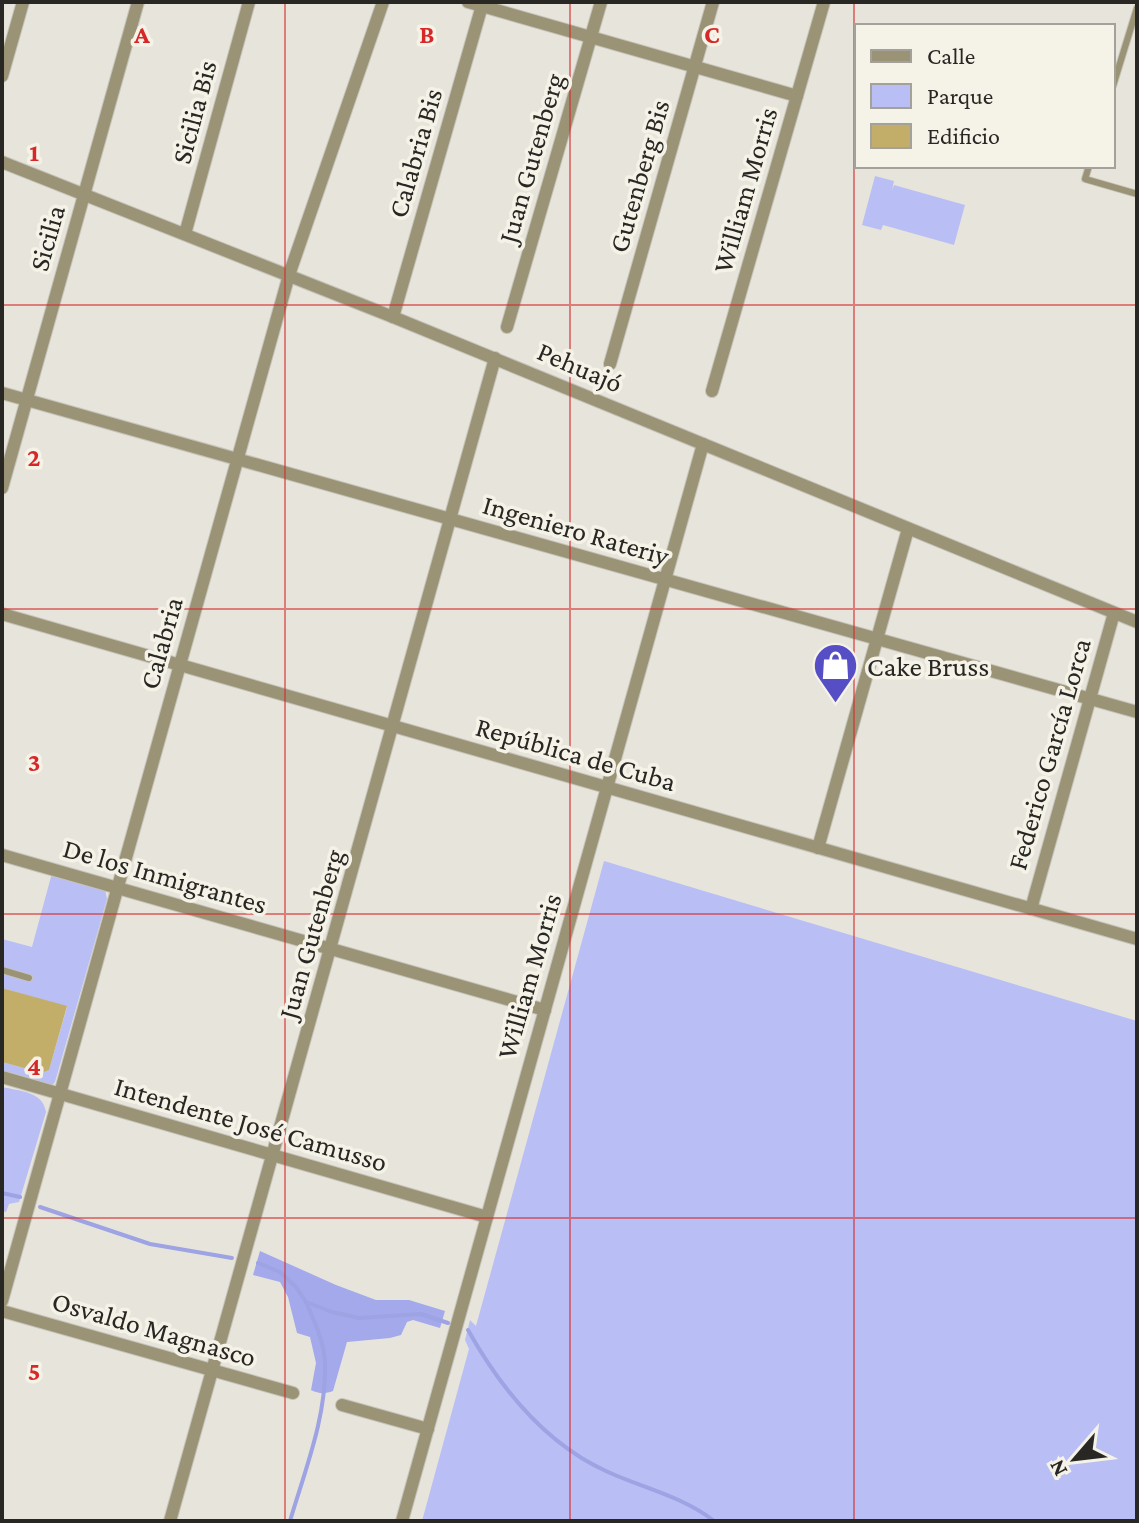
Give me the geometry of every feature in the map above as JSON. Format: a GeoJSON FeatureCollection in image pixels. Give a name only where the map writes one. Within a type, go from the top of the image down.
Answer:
{"type":"FeatureCollection","features":[{"type":"Feature","properties":{"kind":"street"},"geometry":{"type":"LineString","coordinates":[[2,76],[23,2]]}},
{"type":"Feature","properties":{"kind":"street","name":"Sicilia"},"geometry":{"type":"LineString","coordinates":[[2,488],[138,2]]}},
{"type":"Feature","properties":{"kind":"street","name":"Sicilia Bis"},"geometry":{"type":"LineString","coordinates":[[185,234],[249,2]]}},
{"type":"Feature","properties":{"kind":"street","name":"Calabria"},"geometry":{"type":"LineString","coordinates":[[2,1301],[289,275],[383,2]]}},
{"type":"Feature","properties":{"kind":"street"},"geometry":{"type":"LineString","coordinates":[[468,2],[797,96]]}},
{"type":"Feature","properties":{"kind":"street","name":"Juan Gutenberg"},"geometry":{"type":"LineString","coordinates":[[507,327],[601,2]]}},
{"type":"Feature","properties":{"kind":"street","name":"Gutenberg Bis"},"geometry":{"type":"LineString","coordinates":[[610,364],[713,2]]}},
{"type":"Feature","properties":{"kind":"street","name":"William Morris"},"geometry":{"type":"LineString","coordinates":[[712,391],[824,2]]}},
{"type":"Feature","properties":{"kind":"street","name":"Calabria Bis"},"geometry":{"type":"LineString","coordinates":[[393,317],[483,4]]}},
{"type":"Feature","properties":{"kind":"street","name":"Pehuajó"},"geometry":{"type":"LineString","coordinates":[[2,162],[495,358],[1137,622]]}},
{"type":"Feature","properties":{"kind":"street","name":"Juan Gutenberg"},"geometry":{"type":"LineString","coordinates":[[170,1521],[495,358]]}},
{"type":"Feature","properties":{"kind":"street","name":"Ingeniero Rateriy"},"geometry":{"type":"LineString","coordinates":[[2,393],[1137,712]]}},
{"type":"Feature","properties":{"kind":"street","name":"William Morris"},"geometry":{"type":"LineString","coordinates":[[402,1521],[703,444]]}},
{"type":"Feature","properties":{"kind":"street"},"geometry":{"type":"LineString","coordinates":[[818,848],[908,529]]}},
{"type":"Feature","properties":{"kind":"street","name":"Federico García Lorca"},"geometry":{"type":"LineString","coordinates":[[1031,909],[1114,613]]}},
{"type":"Feature","properties":{"kind":"street","name":"República de Cuba"},"geometry":{"type":"LineString","coordinates":[[2,614],[1137,939]]}},
{"type":"Feature","properties":{"kind":"street","name":"De los Inmigrantes"},"geometry":{"type":"LineString","coordinates":[[2,855],[545,1010]]}},
{"type":"Feature","properties":{"kind":"street","name":"Intendente José Camusso"},"geometry":{"type":"LineString","coordinates":[[2,1077],[487,1217]]}},
{"type":"Feature","properties":{"kind":"street","name":"Osvaldo Magnasco"},"geometry":{"type":"LineString","coordinates":[[2,1311],[293,1393]]}},
{"type":"Feature","properties":{"kind":"street"},"geometry":{"type":"LineString","coordinates":[[342,1405],[428,1429]]}},
{"type":"Feature","properties":{"kind":"lane"},"geometry":{"type":"LineString","coordinates":[[1115,80],[1137,8]]}},
{"type":"Feature","properties":{"kind":"lane"},"geometry":{"type":"LineString","coordinates":[[1088,168],[1085,179],[1137,194]]}},
{"type":"Feature","properties":{"kind":"lane"},"geometry":{"type":"LineString","coordinates":[[2,970],[29,978]]}},
{"type":"Feature","properties":{"kind":"green space"},"geometry":{"type":"Polygon","coordinates":[[[875,176],[894,181],[892,190],[894,185],[965,205],[954,245],[883,225],[881,230],[862,225],[875,176]]]}},
{"type":"Feature","properties":{"kind":"green space"},"geometry":{"type":"Polygon","coordinates":[[[604,861],[1137,1021],[1137,1521],[422,1521],[469,1349],[465,1340],[470,1320],[476,1326],[604,861]]]}},
{"type":"Feature","properties":{"kind":"green space"},"geometry":{"type":"Polygon","coordinates":[[[52,873],[105,889],[107,899],[52,1085],[2,1074],[2,1062],[42,1073],[49,1070],[67,1007],[2,988],[2,939],[32,947],[52,873]]]}},
{"type":"Feature","properties":{"kind":"green space"},"geometry":{"type":"Polygon","coordinates":[[[2,1087],[35,1096],[46,1112],[19,1202],[9,1204],[6,1212],[2,1211],[2,1087]]]}},
{"type":"Feature","properties":{"kind":"shaded area"},"geometry":{"type":"Polygon","coordinates":[[[260,1251],[376,1300],[409,1300],[445,1311],[440,1328],[413,1320],[407,1322],[401,1335],[347,1342],[333,1391],[322,1393],[311,1390],[316,1363],[310,1337],[297,1333],[288,1297],[280,1282],[253,1275],[260,1251]]]}},
{"type":"Feature","properties":{"kind":"building"},"geometry":{"type":"Polygon","coordinates":[[[2,988],[67,1006],[49,1070],[42,1073],[2,1062],[2,988]]]}},
{"type":"Feature","properties":{"kind":"waterway"},"geometry":{"type":"LineString","coordinates":[[2,1193],[20,1197]]}},
{"type":"Feature","properties":{"kind":"waterway"},"geometry":{"type":"LineString","coordinates":[[40,1207],[150,1244],[232,1258]]}},
{"type":"Feature","properties":{"kind":"waterway"},"geometry":{"type":"LineString","coordinates":[[258,1263],[280,1272],[306,1302],[332,1312],[359,1318],[421,1314],[448,1323]]}},
{"type":"Feature","properties":{"kind":"waterway"},"geometry":{"type":"LineString","coordinates":[[290,1521],[314,1443],[325,1382],[323,1346],[306,1302]]}},
{"type":"Feature","properties":{"kind":"waterway"},"geometry":{"type":"LineString","coordinates":[[468,1330],[510,1393],[564,1446],[608,1472],[677,1499],[714,1521]]}},
{"type":"Feature","properties":{"kind":"place","name":"Cake Bruss"},"geometry":{"type":"Point","coordinates":[836,705]}}]}
